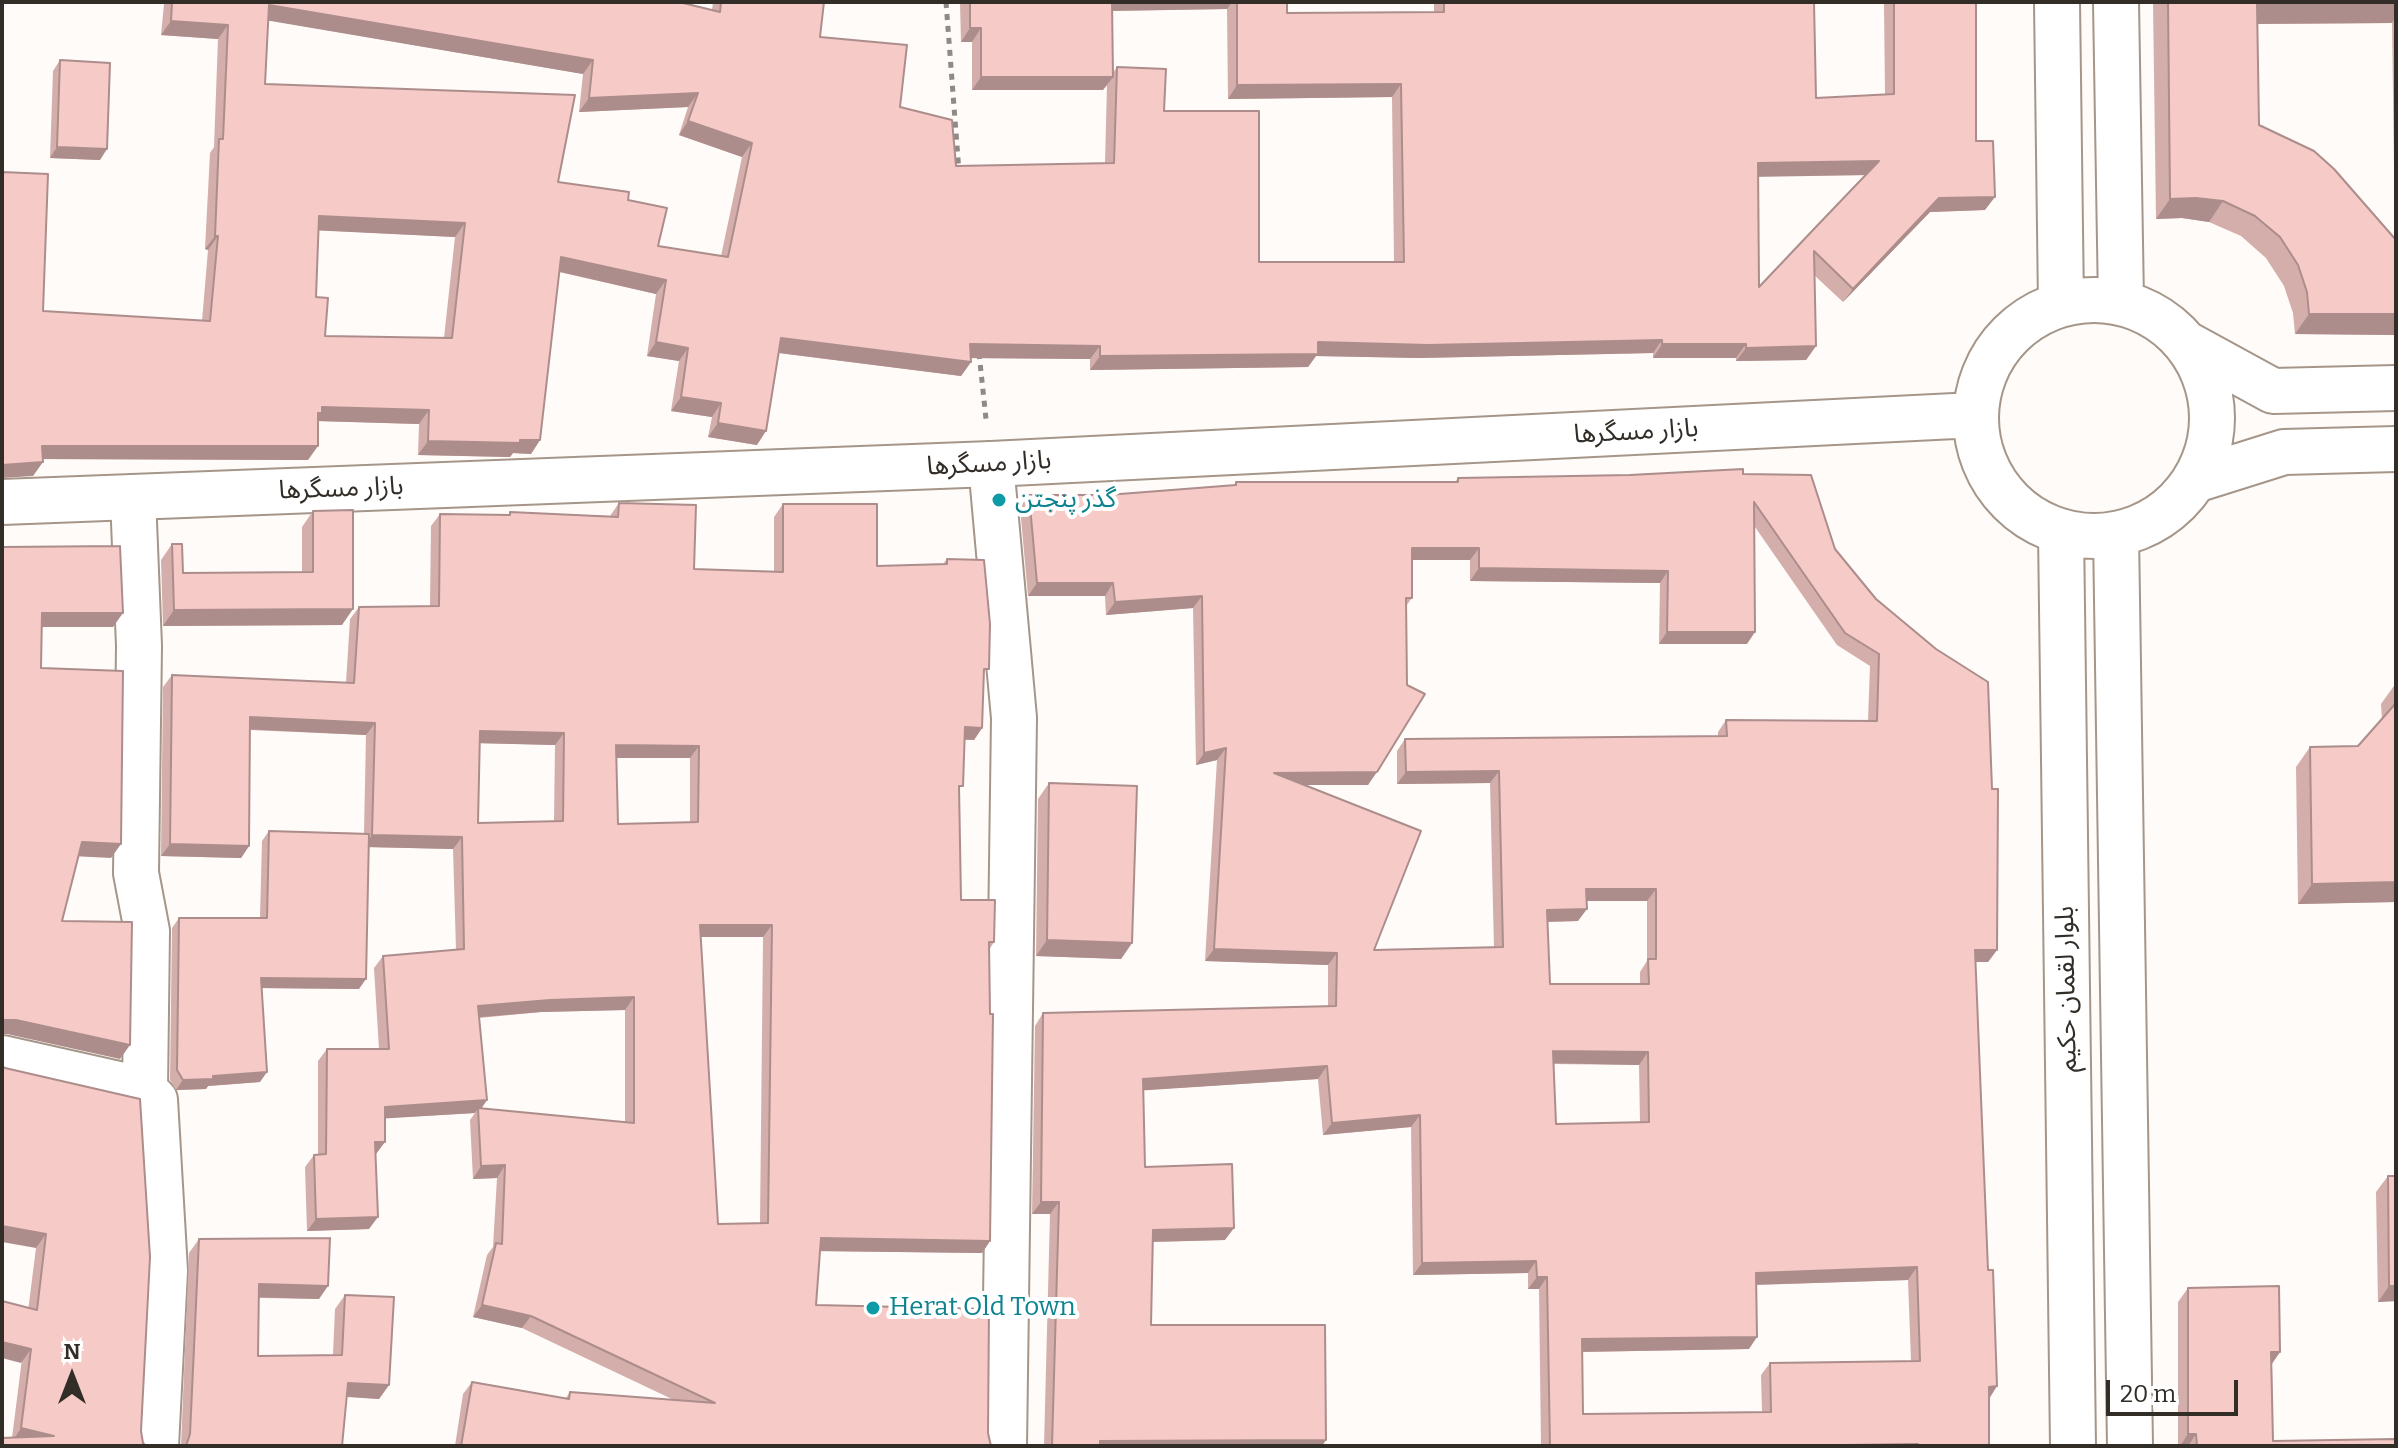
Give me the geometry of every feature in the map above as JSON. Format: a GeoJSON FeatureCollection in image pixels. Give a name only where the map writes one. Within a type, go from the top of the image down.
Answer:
{"type":"FeatureCollection","features":[{"type":"Feature","properties":{"kind":"street"},"geometry":{"type":"LineString","coordinates":[[2057,2],[2061,304]]}},
{"type":"Feature","properties":{"kind":"street"},"geometry":{"type":"LineString","coordinates":[[2116,2],[2121,302]]}},
{"type":"Feature","properties":{"kind":"street"},"geometry":{"type":"LineString","coordinates":[[2091,300],[2121,302],[2146,311],[2168,325],[2187,344],[2202,369],[2211,396],[2213,425],[2207,454],[2195,480],[2174,505],[2147,523],[2116,534],[2089,536],[2061,531],[2026,515],[1998,488],[1981,453],[1975,415],[1982,379],[2000,346],[2026,320],[2061,304],[2091,300]]}},
{"type":"Feature","properties":{"kind":"street"},"geometry":{"type":"LineString","coordinates":[[2187,344],[2273,391],[2396,388]]}},
{"type":"Feature","properties":{"kind":"street","name":"بازار مسگرها"},"geometry":{"type":"LineString","coordinates":[[2,502],[991,464],[1975,415]]}},
{"type":"Feature","properties":{"kind":"street"},"geometry":{"type":"LineString","coordinates":[[2195,480],[2284,452],[2396,449]]}},
{"type":"Feature","properties":{"kind":"street"},"geometry":{"type":"LineString","coordinates":[[991,464],[1014,718],[1004,1446]]}},
{"type":"Feature","properties":{"kind":"street"},"geometry":{"type":"LineString","coordinates":[[133,497],[139,646],[136,873],[147,931],[145,1090]]}},
{"type":"Feature","properties":{"kind":"street","name":"بلوار لقمان حکیم"},"geometry":{"type":"LineString","coordinates":[[2061,531],[2073,1446]]}},
{"type":"Feature","properties":{"kind":"street"},"geometry":{"type":"LineString","coordinates":[[2116,534],[2130,1446]]}},
{"type":"Feature","properties":{"kind":"street"},"geometry":{"type":"LineString","coordinates":[[2,1058],[145,1090],[155,1100],[165,1271],[156,1446]]}},
{"type":"Feature","properties":{"kind":"path"},"geometry":{"type":"LineString","coordinates":[[946,2],[960,184]]}},
{"type":"Feature","properties":{"kind":"path"},"geometry":{"type":"LineString","coordinates":[[977,340],[991,464]]}},
{"type":"Feature","properties":{"kind":"building"},"geometry":{"type":"Polygon","coordinates":[[[172,2],[679,2],[720,12],[721,2],[824,2],[820,37],[907,45],[900,107],[952,120],[956,166],[1114,163],[1117,67],[1166,69],[1164,111],[1259,111],[1259,262],[1404,262],[1401,84],[1237,85],[1237,2],[1287,2],[1287,13],[1444,12],[1444,2],[1814,2],[1816,98],[1894,94],[1894,2],[1976,2],[1976,141],[1993,141],[1995,197],[1939,198],[1853,289],[1814,251],[1816,346],[1746,348],[1746,344],[1662,344],[1662,340],[1428,345],[1318,342],[1318,354],[1100,356],[1100,346],[970,344],[971,362],[781,338],[766,431],[718,423],[721,403],[681,397],[688,348],[656,342],[666,280],[561,257],[540,440],[520,440],[520,443],[428,441],[429,410],[322,407],[322,413],[318,413],[318,446],[42,446],[43,462],[2,465],[2,172],[48,174],[43,311],[210,321],[218,236],[215,236],[219,139],[223,139],[228,25],[171,21],[172,2]],[[269,5],[265,84],[575,95],[558,182],[629,192],[628,200],[667,208],[658,246],[728,257],[752,143],[688,121],[698,93],[589,98],[593,60],[269,5]],[[1879,161],[1758,163],[1759,287],[1879,161]],[[319,216],[316,297],[328,298],[325,336],[452,338],[465,223],[319,216]]]}},
{"type":"Feature","properties":{"kind":"building"},"geometry":{"type":"Polygon","coordinates":[[[970,2],[1112,2],[1113,77],[981,77],[981,28],[970,28],[970,2]]]}},
{"type":"Feature","properties":{"kind":"building"},"geometry":{"type":"Polygon","coordinates":[[[2168,2],[2396,2],[2257,4],[2259,125],[2314,151],[2334,169],[2396,240],[2396,314],[2309,314],[2307,292],[2298,265],[2280,237],[2255,216],[2223,201],[2170,199],[2168,2]]]}},
{"type":"Feature","properties":{"kind":"building"},"geometry":{"type":"Polygon","coordinates":[[[60,60],[110,63],[107,149],[57,147],[60,60]]]}},
{"type":"Feature","properties":{"kind":"building"},"geometry":{"type":"Polygon","coordinates":[[[1743,469],[1743,474],[1811,475],[1835,549],[1876,599],[1936,649],[1988,682],[1992,789],[1998,789],[1997,950],[1975,950],[1988,1270],[1993,1270],[1997,1386],[1989,1387],[1989,1446],[1550,1446],[1547,1277],[1537,1277],[1536,1261],[1422,1263],[1420,1115],[1332,1123],[1327,1066],[1143,1079],[1145,1167],[1232,1164],[1234,1228],[1153,1230],[1151,1325],[1325,1325],[1326,1440],[1100,1441],[1100,1446],[1052,1446],[1059,1202],[1041,1202],[1043,1013],[1336,1006],[1337,953],[1214,949],[1226,748],[1204,753],[1202,596],[1115,602],[1113,583],[1037,583],[1029,495],[1107,495],[1236,485],[1236,482],[1458,482],[1458,478],[1630,475],[1743,469]],[[1754,502],[1755,632],[1667,632],[1668,571],[1479,568],[1479,548],[1412,548],[1412,598],[1406,598],[1407,685],[1425,694],[1377,772],[1274,773],[1421,831],[1374,950],[1503,947],[1499,771],[1406,772],[1405,739],[1727,736],[1726,720],[1877,721],[1879,654],[1845,633],[1754,502]],[[1586,889],[1587,909],[1547,910],[1550,984],[1649,984],[1648,959],[1656,959],[1656,889],[1586,889]],[[1553,1051],[1556,1124],[1649,1122],[1648,1052],[1553,1051]],[[1917,1267],[1756,1273],[1757,1337],[1582,1339],[1583,1414],[1771,1412],[1770,1363],[1920,1361],[1917,1267]]]}},
{"type":"Feature","properties":{"kind":"building"},"geometry":{"type":"Polygon","coordinates":[[[619,503],[696,505],[694,569],[783,572],[783,504],[877,504],[877,566],[947,564],[947,559],[984,560],[990,624],[989,669],[984,669],[982,728],[965,727],[963,786],[959,786],[961,900],[995,900],[994,942],[989,942],[990,1014],[993,1014],[990,1241],[821,1238],[816,1305],[989,1309],[988,1433],[991,1446],[461,1446],[472,1382],[569,1399],[570,1392],[715,1403],[531,1316],[482,1305],[496,1243],[502,1244],[505,1165],[481,1166],[478,1108],[634,1123],[634,997],[478,1006],[487,1100],[385,1107],[385,1142],[375,1142],[378,1217],[316,1219],[314,1155],[326,1154],[327,1049],[389,1049],[383,956],[464,949],[462,837],[372,835],[375,723],[250,717],[249,846],[170,844],[172,675],[354,683],[359,607],[439,606],[440,514],[510,515],[510,512],[618,517],[619,503]],[[480,731],[478,823],[563,821],[564,733],[480,731]],[[616,745],[618,824],[698,822],[699,746],[616,745]],[[700,925],[718,1224],[768,1223],[772,925],[700,925]]]}},
{"type":"Feature","properties":{"kind":"building"},"geometry":{"type":"Polygon","coordinates":[[[353,510],[353,609],[174,610],[172,544],[182,544],[183,573],[313,572],[313,511],[353,510]]]}},
{"type":"Feature","properties":{"kind":"building"},"geometry":{"type":"Polygon","coordinates":[[[120,546],[123,613],[42,613],[41,668],[123,671],[121,844],[82,842],[62,921],[132,922],[130,1045],[16,1020],[2,1022],[2,547],[120,546]]]}},
{"type":"Feature","properties":{"kind":"building"},"geometry":{"type":"Polygon","coordinates":[[[2396,703],[2396,882],[2312,884],[2310,747],[2358,746],[2396,703]]]}},
{"type":"Feature","properties":{"kind":"building"},"geometry":{"type":"Polygon","coordinates":[[[1049,783],[1137,786],[1132,943],[1047,940],[1049,783]]]}},
{"type":"Feature","properties":{"kind":"building"},"geometry":{"type":"Polygon","coordinates":[[[269,831],[369,834],[366,979],[261,978],[267,1072],[183,1080],[177,1070],[179,918],[267,918],[269,831]]]}},
{"type":"Feature","properties":{"kind":"building"},"geometry":{"type":"Polygon","coordinates":[[[2,1066],[140,1099],[150,1257],[141,1431],[146,1446],[2,1446],[2,1438],[54,1436],[21,1428],[31,1349],[2,1342],[2,1301],[37,1310],[46,1234],[2,1226],[2,1066]]]}},
{"type":"Feature","properties":{"kind":"building"},"geometry":{"type":"Polygon","coordinates":[[[2388,1176],[2396,1176],[2396,1286],[2389,1286],[2388,1176]]]}},
{"type":"Feature","properties":{"kind":"building"},"geometry":{"type":"Polygon","coordinates":[[[330,1238],[328,1286],[259,1284],[258,1356],[342,1355],[345,1295],[394,1297],[389,1385],[348,1383],[342,1446],[186,1446],[190,1434],[199,1239],[330,1238]]]}},
{"type":"Feature","properties":{"kind":"building"},"geometry":{"type":"Polygon","coordinates":[[[2279,1286],[2280,1352],[2271,1352],[2273,1441],[2396,1439],[2396,1446],[2197,1446],[2196,1434],[2188,1434],[2188,1288],[2279,1286]]]}},
{"type":"Feature","properties":{"kind":"place","name":"گذر پنجتن"},"geometry":{"type":"Point","coordinates":[999,500]}},
{"type":"Feature","properties":{"kind":"place","name":"Herat Old Town"},"geometry":{"type":"Point","coordinates":[873,1308]}}]}
